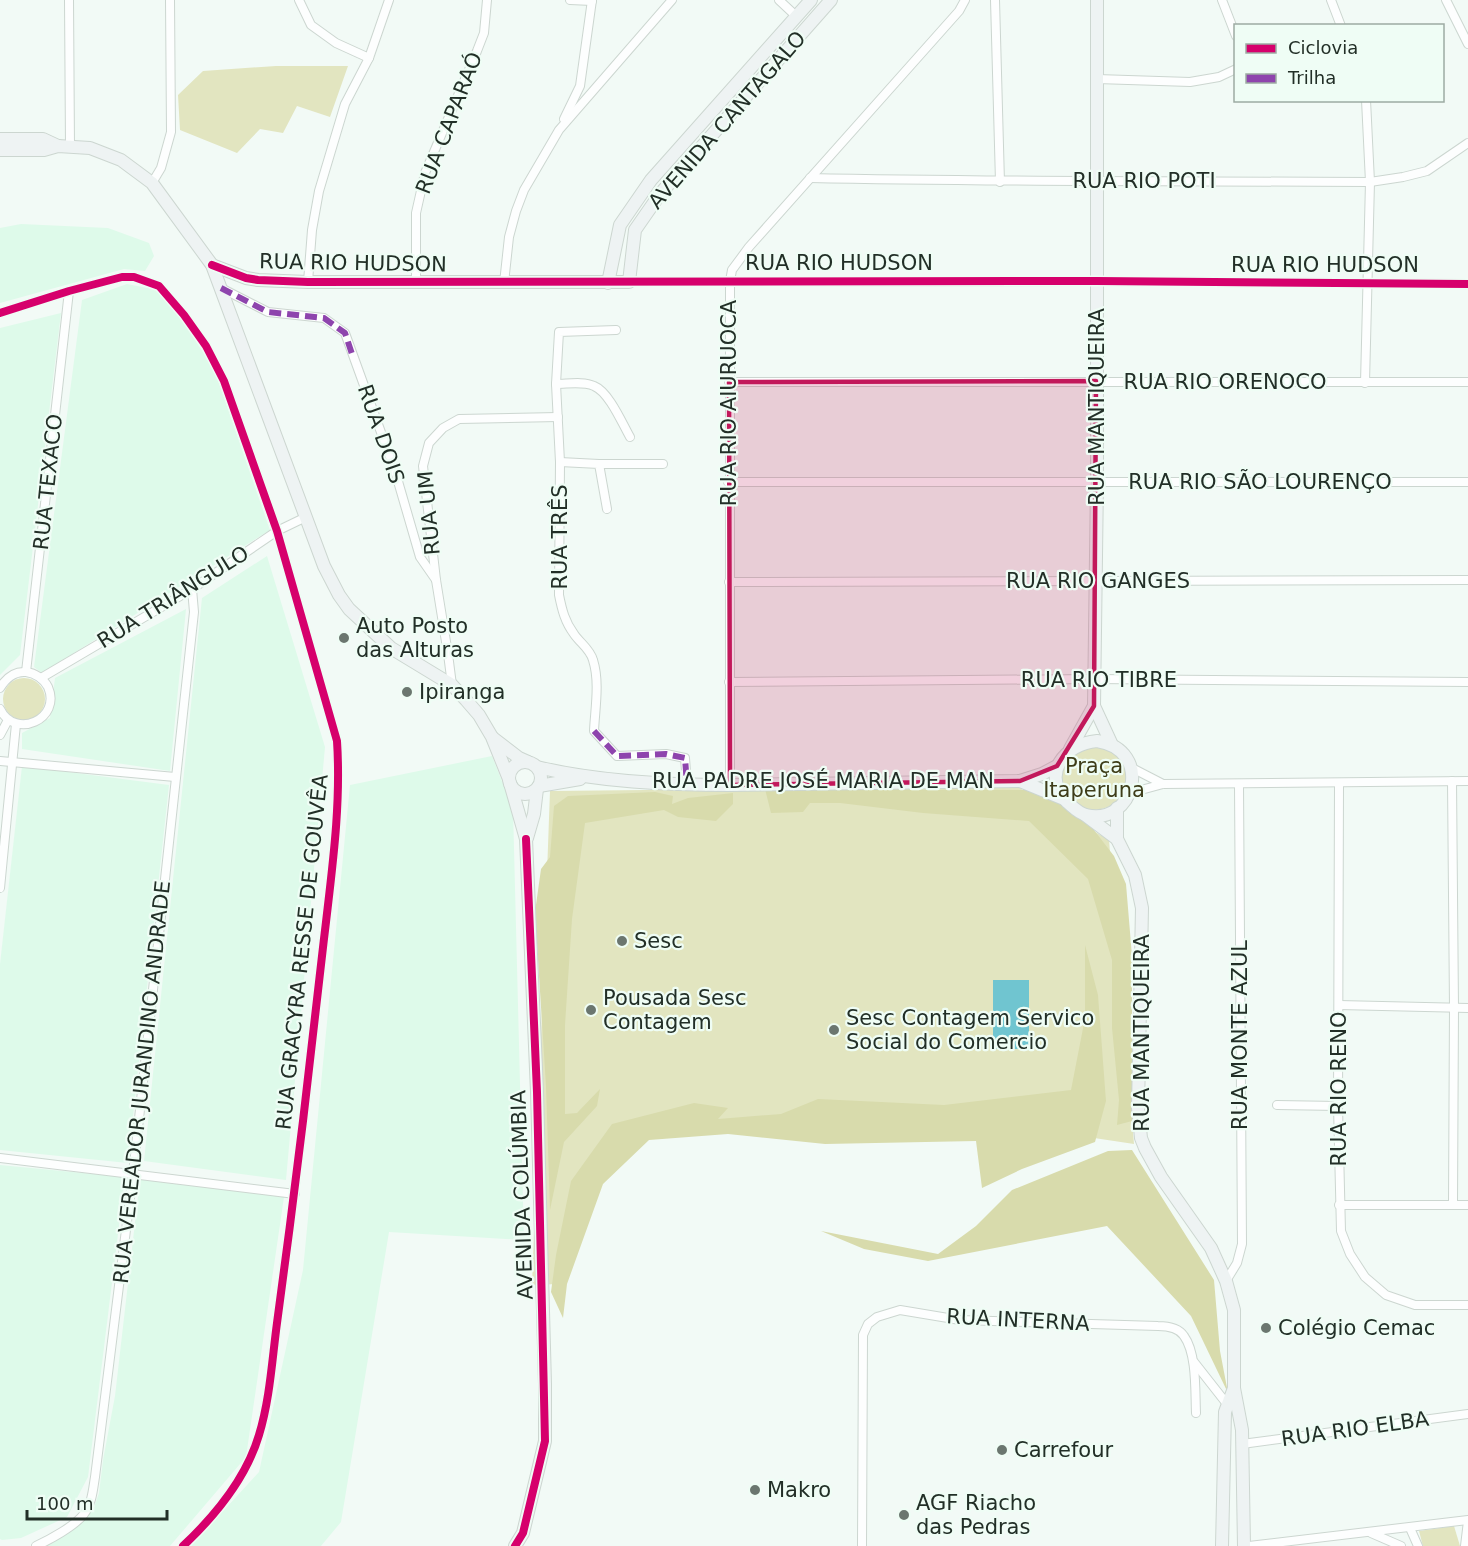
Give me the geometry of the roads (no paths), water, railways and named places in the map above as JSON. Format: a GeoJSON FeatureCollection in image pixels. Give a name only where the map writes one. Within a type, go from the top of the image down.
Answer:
{"type":"FeatureCollection","features":[{"type":"Feature","properties":{"kind":"street"},"geometry":{"type":"LineString","coordinates":[[64,146],[69,0]]}},
{"type":"Feature","properties":{"kind":"street"},"geometry":{"type":"LineString","coordinates":[[152,183],[161,168],[171,132],[170,0]]}},
{"type":"Feature","properties":{"kind":"street"},"geometry":{"type":"LineString","coordinates":[[299,0],[311,25],[336,43],[369,58]]}},
{"type":"Feature","properties":{"kind":"street"},"geometry":{"type":"LineString","coordinates":[[308,282],[312,230],[319,191],[345,104],[369,58],[389,0]]}},
{"type":"Feature","properties":{"kind":"street","name":"RUA CAPARAÓ"},"geometry":{"type":"LineString","coordinates":[[416,282],[416,213],[425,173],[484,33],[487,0]]}},
{"type":"Feature","properties":{"kind":"street"},"geometry":{"type":"LineString","coordinates":[[504,283],[509,237],[524,190],[559,130],[580,86],[592,1],[570,0]]}},
{"type":"Feature","properties":{"kind":"street"},"geometry":{"type":"LineString","coordinates":[[559,130],[672,0]]}},
{"type":"Feature","properties":{"kind":"street"},"geometry":{"type":"LineString","coordinates":[[778,0],[796,16]]}},
{"type":"Feature","properties":{"kind":"street","name":"AVENIDA CANTAGALO"},"geometry":{"type":"LineString","coordinates":[[608,283],[620,225],[651,180],[811,0]]}},
{"type":"Feature","properties":{"kind":"street","name":"AVENIDA CANTAGALO"},"geometry":{"type":"LineString","coordinates":[[629,282],[635,230],[660,194],[831,0]]}},
{"type":"Feature","properties":{"kind":"street","name":"RUA RIO AIURUOCA"},"geometry":{"type":"LineString","coordinates":[[730,785],[729,281],[732,270],[749,247],[959,10],[965,0]]}},
{"type":"Feature","properties":{"kind":"street"},"geometry":{"type":"LineString","coordinates":[[995,0],[1000,182]]}},
{"type":"Feature","properties":{"kind":"street","name":"RUA MANTIQUEIRA"},"geometry":{"type":"LineString","coordinates":[[1097,0],[1097,481],[1093,679],[1094,706],[1112,745]]}},
{"type":"Feature","properties":{"kind":"street"},"geometry":{"type":"LineString","coordinates":[[1222,0],[1234,31]]}},
{"type":"Feature","properties":{"kind":"street"},"geometry":{"type":"LineString","coordinates":[[1331,0],[1340,24]]}},
{"type":"Feature","properties":{"kind":"street"},"geometry":{"type":"LineString","coordinates":[[1446,0],[1468,44]]}},
{"type":"Feature","properties":{"kind":"street"},"geometry":{"type":"LineString","coordinates":[[1097,79],[1190,82],[1219,77],[1234,70]]}},
{"type":"Feature","properties":{"kind":"street"},"geometry":{"type":"LineString","coordinates":[[1365,382],[1370,182],[1366,102]]}},
{"type":"Feature","properties":{"kind":"street"},"geometry":{"type":"LineString","coordinates":[[0,139],[43,139],[64,146],[90,148],[107,153],[134,168],[152,183],[213,265],[324,566],[339,595],[349,609],[391,648],[452,685],[479,715],[492,737],[509,781],[516,791],[520,794],[532,792],[538,787]]}},
{"type":"Feature","properties":{"kind":"street","name":"RUA RIO POTI"},"geometry":{"type":"LineString","coordinates":[[810,178],[1000,182],[1096,180],[1370,182],[1427,171],[1468,143]]}},
{"type":"Feature","properties":{"kind":"street"},"geometry":{"type":"LineString","coordinates":[[0,150],[44,150],[64,146]]}},
{"type":"Feature","properties":{"kind":"street","name":"RUA RIO HUDSON"},"geometry":{"type":"LineString","coordinates":[[213,265],[246,278],[308,282],[1097,280],[1468,284]]}},
{"type":"Feature","properties":{"kind":"street","name":"RUA GRACYRA RESSE DE GOUVÊA"},"geometry":{"type":"LineString","coordinates":[[0,313],[122,277],[134,277],[159,286],[168,295],[206,346],[224,381],[277,531],[337,741],[339,771],[334,849],[295,1194],[267,1398],[260,1434],[249,1462],[232,1491],[209,1521],[183,1546]]}},
{"type":"Feature","properties":{"kind":"street","name":"RUA DOIS"},"geometry":{"type":"LineString","coordinates":[[221,288],[268,312],[324,318],[345,333],[395,471],[420,557],[436,580]]}},
{"type":"Feature","properties":{"kind":"street","name":"RUA TEXACO"},"geometry":{"type":"LineString","coordinates":[[26,672],[69,291]]}},
{"type":"Feature","properties":{"kind":"street","name":"RUA TRÊS"},"geometry":{"type":"LineString","coordinates":[[616,330],[559,332],[556,384],[560,462],[559,595],[563,616],[574,634],[589,650],[593,660],[596,674],[594,731],[617,756],[666,754],[685,758],[687,785]]}},
{"type":"Feature","properties":{"kind":"street","name":"RUA RIO ORENOCO"},"geometry":{"type":"LineString","coordinates":[[729,382],[1468,382]]}},
{"type":"Feature","properties":{"kind":"street"},"geometry":{"type":"LineString","coordinates":[[556,384],[583,383],[595,386],[605,394],[630,437]]}},
{"type":"Feature","properties":{"kind":"street","name":"RUA UM"},"geometry":{"type":"LineString","coordinates":[[452,685],[436,580],[423,466],[429,442],[443,428],[459,419],[558,417]]}},
{"type":"Feature","properties":{"kind":"street"},"geometry":{"type":"LineString","coordinates":[[560,462],[663,464]]}},
{"type":"Feature","properties":{"kind":"street"},"geometry":{"type":"LineString","coordinates":[[599,464],[607,509]]}},
{"type":"Feature","properties":{"kind":"street","name":"RUA RIO SÃO LOURENÇO"},"geometry":{"type":"LineString","coordinates":[[729,482],[1468,482]]}},
{"type":"Feature","properties":{"kind":"street","name":"RUA TRIÂNGULO"},"geometry":{"type":"LineString","coordinates":[[41,678],[192,589],[277,531],[306,517]]}},
{"type":"Feature","properties":{"kind":"street","name":"RUA RIO GANGES"},"geometry":{"type":"LineString","coordinates":[[729,582],[1468,580]]}},
{"type":"Feature","properties":{"kind":"street","name":"RUA VEREADOR JURANDINO ANDRADE"},"geometry":{"type":"LineString","coordinates":[[36,1546],[84,1515],[95,1477],[133,1174],[194,612],[192,589]]}},
{"type":"Feature","properties":{"kind":"street"},"geometry":{"type":"LineString","coordinates":[[0,688],[10,676],[26,672],[41,678],[50,692],[49,707],[39,720],[32,724],[12,722]]}},
{"type":"Feature","properties":{"kind":"street","name":"RUA RIO TIBRE"},"geometry":{"type":"LineString","coordinates":[[729,682],[1093,679],[1468,682]]}},
{"type":"Feature","properties":{"kind":"street"},"geometry":{"type":"LineString","coordinates":[[1070,750],[1094,706]]}},
{"type":"Feature","properties":{"kind":"street"},"geometry":{"type":"LineString","coordinates":[[0,709],[12,722],[13,764],[0,888]]}},
{"type":"Feature","properties":{"kind":"street"},"geometry":{"type":"LineString","coordinates":[[0,735],[12,722]]}},
{"type":"Feature","properties":{"kind":"street","name":"RUA PADRE JOSÉ MARIA DE MAN"},"geometry":{"type":"LineString","coordinates":[[492,737],[519,758],[532,764],[590,777],[687,785],[1020,781],[1057,766]]}},
{"type":"Feature","properties":{"kind":"street"},"geometry":{"type":"LineString","coordinates":[[1097,741],[1112,745],[1129,761],[1134,780],[1132,788],[1117,808],[1099,816],[1085,815],[1077,811],[1064,798],[1057,781],[1057,766],[1070,750],[1087,742],[1097,741]]}},
{"type":"Feature","properties":{"kind":"street"},"geometry":{"type":"LineString","coordinates":[[0,761],[13,764],[175,777]]}},
{"type":"Feature","properties":{"kind":"street"},"geometry":{"type":"LineString","coordinates":[[509,781],[511,770],[519,763],[532,764],[541,774],[534,814],[526,839]]}},
{"type":"Feature","properties":{"kind":"street"},"geometry":{"type":"LineString","coordinates":[[1132,768],[1163,784]]}},
{"type":"Feature","properties":{"kind":"street","name":"RUA PADRE JOSÉ MARIA DE MAN"},"geometry":{"type":"LineString","coordinates":[[538,787],[590,777]]}},
{"type":"Feature","properties":{"kind":"street","name":"AVENIDA COLÚMBIA"},"geometry":{"type":"LineString","coordinates":[[509,781],[526,839],[538,1115],[545,1441],[523,1533],[515,1546]]}},
{"type":"Feature","properties":{"kind":"street","name":"RUA PADRE JOSÉ MARIA DE MAN"},"geometry":{"type":"LineString","coordinates":[[1020,781],[1064,798]]}},
{"type":"Feature","properties":{"kind":"street"},"geometry":{"type":"LineString","coordinates":[[1452,781],[1453,1205]]}},
{"type":"Feature","properties":{"kind":"street"},"geometry":{"type":"LineString","coordinates":[[1127,797],[1141,790],[1163,784],[1468,781]]}},
{"type":"Feature","properties":{"kind":"street","name":"RUA RIO RENO"},"geometry":{"type":"LineString","coordinates":[[1339,784],[1338,1106],[1341,1231],[1350,1254],[1365,1278],[1386,1295],[1415,1305],[1468,1305]]}},
{"type":"Feature","properties":{"kind":"street","name":"RUA MONTE AZUL"},"geometry":{"type":"LineString","coordinates":[[1226,1281],[1237,1263],[1242,1244],[1239,785]]}},
{"type":"Feature","properties":{"kind":"street","name":"RUA MANTIQUEIRA"},"geometry":{"type":"LineString","coordinates":[[1117,808],[1117,839],[1135,875],[1142,908],[1138,1108],[1142,1138],[1161,1177],[1211,1248],[1226,1281],[1234,1310],[1234,1388],[1240,1413],[1242,1444],[1244,1546]]}},
{"type":"Feature","properties":{"kind":"street","name":"RUA MANTIQUEIRA"},"geometry":{"type":"LineString","coordinates":[[1085,815],[1117,839]]}},
{"type":"Feature","properties":{"kind":"street"},"geometry":{"type":"LineString","coordinates":[[1339,1005],[1468,1008]]}},
{"type":"Feature","properties":{"kind":"street"},"geometry":{"type":"LineString","coordinates":[[1277,1105],[1338,1106]]}},
{"type":"Feature","properties":{"kind":"street"},"geometry":{"type":"LineString","coordinates":[[0,1158],[295,1194]]}},
{"type":"Feature","properties":{"kind":"street"},"geometry":{"type":"LineString","coordinates":[[1339,1205],[1468,1205]]}},
{"type":"Feature","properties":{"kind":"street","name":"RUA INTERNA"},"geometry":{"type":"LineString","coordinates":[[862,1546],[863,1335],[868,1324],[877,1317],[900,1310],[960,1320],[1174,1328],[1185,1336],[1193,1362],[1196,1413]]}},
{"type":"Feature","properties":{"kind":"street","name":"RUA INTERNA"},"geometry":{"type":"LineString","coordinates":[[1193,1362],[1227,1404]]}},
{"type":"Feature","properties":{"kind":"street","name":"RUA MANTIQUEIRA"},"geometry":{"type":"LineString","coordinates":[[1222,1546],[1223,1453],[1227,1404],[1234,1388]]}},
{"type":"Feature","properties":{"kind":"street"},"geometry":{"type":"LineString","coordinates":[[1227,1404],[1240,1413]]}},
{"type":"Feature","properties":{"kind":"street","name":"RUA RIO ELBA"},"geometry":{"type":"LineString","coordinates":[[1242,1444],[1468,1414]]}},
{"type":"Feature","properties":{"kind":"street"},"geometry":{"type":"LineString","coordinates":[[1249,1546],[1468,1521],[1465,1546]]}},
{"type":"Feature","properties":{"kind":"street"},"geometry":{"type":"LineString","coordinates":[[1410,1528],[1418,1546]]}},
{"type":"Feature","properties":{"kind":"street"},"geometry":{"type":"LineString","coordinates":[[1371,1533],[1401,1546]]}},
{"type":"Feature","properties":{"kind":"water"},"geometry":{"type":"Polygon","coordinates":[[[993,980],[1029,980],[1029,1049],[993,1049],[993,980]]]}},
{"type":"Feature","properties":{"kind":"place","name":"Auto Posto das Alturas"},"geometry":{"type":"Point","coordinates":[344,638]}},
{"type":"Feature","properties":{"kind":"place","name":"Ipiranga"},"geometry":{"type":"Point","coordinates":[407,692]}},
{"type":"Feature","properties":{"kind":"place","name":"Sesc"},"geometry":{"type":"Point","coordinates":[622,941]}},
{"type":"Feature","properties":{"kind":"place","name":"Pousada Sesc Contagem"},"geometry":{"type":"Point","coordinates":[591,1010]}},
{"type":"Feature","properties":{"kind":"place","name":"Sesc Contagem Servico Social do Comercio"},"geometry":{"type":"Point","coordinates":[834,1030]}},
{"type":"Feature","properties":{"kind":"place","name":"Colégio Cemac"},"geometry":{"type":"Point","coordinates":[1266,1328]}},
{"type":"Feature","properties":{"kind":"place","name":"Carrefour"},"geometry":{"type":"Point","coordinates":[1002,1450]}},
{"type":"Feature","properties":{"kind":"place","name":"Makro"},"geometry":{"type":"Point","coordinates":[755,1490]}},
{"type":"Feature","properties":{"kind":"place","name":"AGF Riacho das Pedras"},"geometry":{"type":"Point","coordinates":[904,1515]}},
{"type":"Feature","properties":{"kind":"park label","name":"Praça Itaperuna"},"geometry":{"type":"Point","coordinates":[1094,778]}}]}
